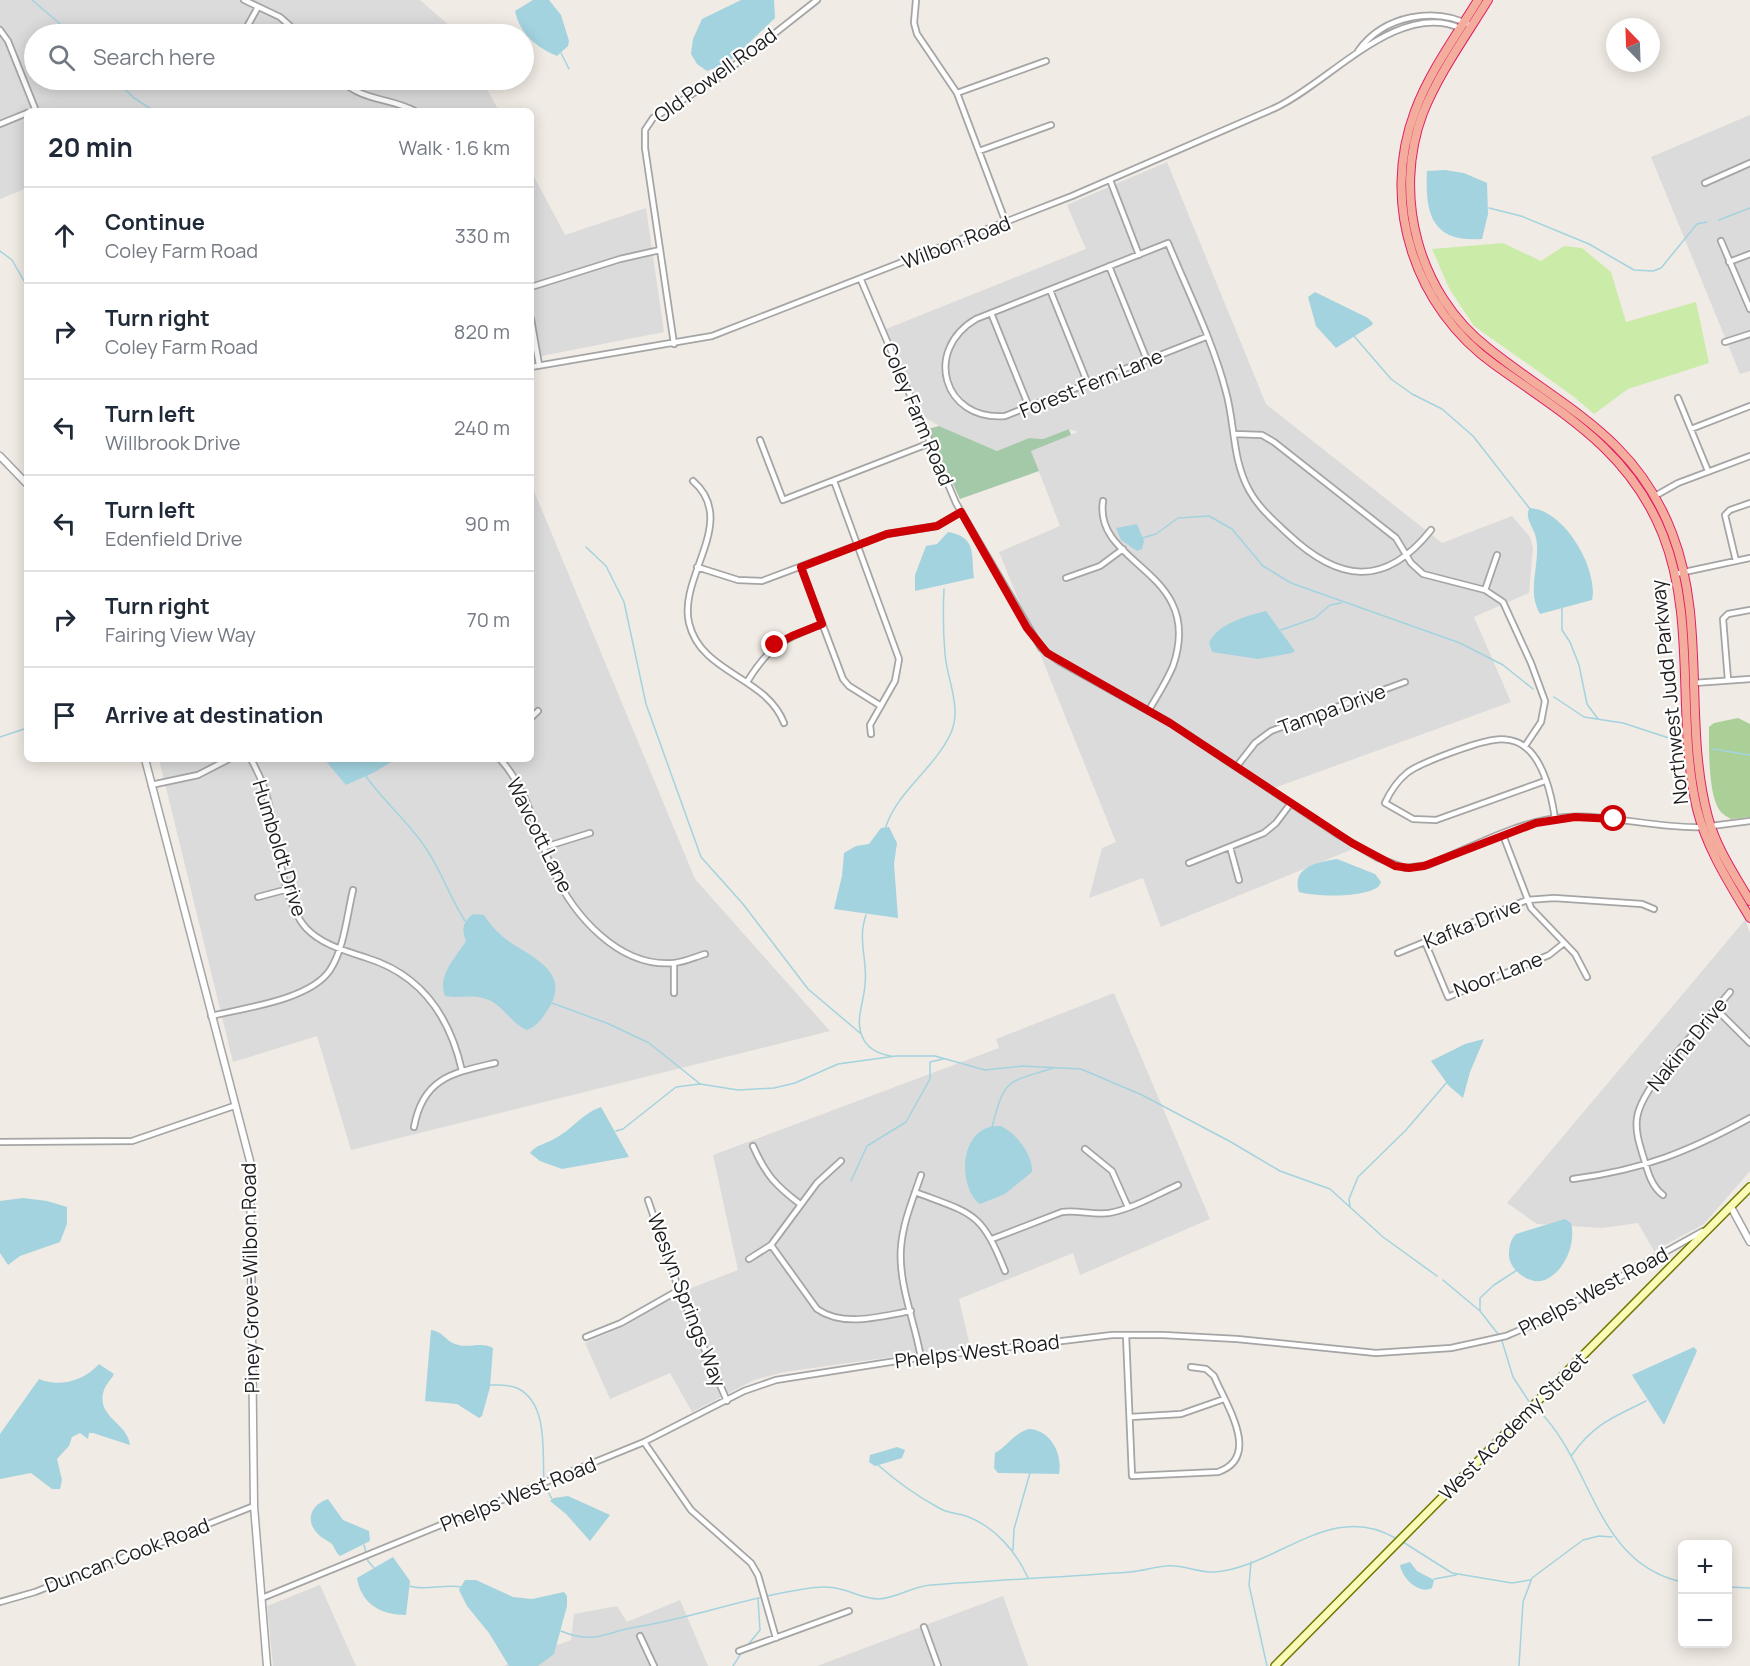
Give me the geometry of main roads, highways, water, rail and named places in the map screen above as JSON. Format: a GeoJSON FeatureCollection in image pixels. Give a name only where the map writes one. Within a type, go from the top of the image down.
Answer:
{"type":"FeatureCollection","features":[{"type":"Feature","properties":{"kind":"highway","name":"Northwest Judd Parkway"},"geometry":{"type":"LineString","coordinates":[[1478,0],[1428,101],[1413,152],[1411,205],[1415,235],[1424,263],[1444,300],[1470,332],[1486,347],[1603,432],[1636,468],[1655,496],[1673,536],[1684,572],[1706,826],[1750,901]]}},
{"type":"Feature","properties":{"kind":"highway","name":"Northwest Judd Parkway"},"geometry":{"type":"LineString","coordinates":[[1488,0],[1466,28],[1422,94],[1410,124],[1404,152],[1402,207],[1416,266],[1434,302],[1468,344],[1587,430],[1622,464],[1656,517],[1675,574],[1693,785],[1718,864],[1750,918]]}},
{"type":"Feature","properties":{"kind":"main road","name":"West Academy Street"},"geometry":{"type":"LineString","coordinates":[[1275,1666],[1750,1187]]}},
{"type":"Feature","properties":{"kind":"water"},"geometry":{"type":"Polygon","coordinates":[[[533,0],[549,0],[561,15],[569,41],[568,46],[557,56],[542,48],[534,42],[534,24],[520,24],[515,11],[533,0]]]}},
{"type":"Feature","properties":{"kind":"water"},"geometry":{"type":"Polygon","coordinates":[[[741,0],[774,0],[775,18],[728,63],[707,71],[697,64],[691,54],[693,39],[702,19],[741,0]]]}},
{"type":"Feature","properties":{"kind":"water"},"geometry":{"type":"Polygon","coordinates":[[[1445,170],[1464,173],[1487,183],[1488,214],[1482,239],[1452,236],[1435,222],[1428,200],[1427,171],[1445,170]]]}},
{"type":"Feature","properties":{"kind":"water"},"geometry":{"type":"Polygon","coordinates":[[[1315,292],[1368,318],[1373,323],[1372,325],[1336,348],[1316,326],[1308,297],[1315,292]]]}},
{"type":"Feature","properties":{"kind":"water"},"geometry":{"type":"Polygon","coordinates":[[[1530,508],[1543,511],[1555,519],[1577,544],[1590,573],[1593,588],[1592,600],[1540,614],[1534,594],[1537,544],[1528,517],[1530,508]]]}},
{"type":"Feature","properties":{"kind":"water"},"geometry":{"type":"Polygon","coordinates":[[[1137,524],[1144,541],[1142,549],[1137,551],[1121,540],[1116,528],[1137,524]]]}},
{"type":"Feature","properties":{"kind":"water"},"geometry":{"type":"Polygon","coordinates":[[[948,532],[957,534],[968,542],[972,554],[974,578],[915,591],[915,575],[926,546],[937,544],[948,532]]]}},
{"type":"Feature","properties":{"kind":"water"},"geometry":{"type":"Polygon","coordinates":[[[1266,611],[1295,651],[1258,659],[1212,652],[1209,643],[1219,630],[1234,621],[1266,611]]]}},
{"type":"Feature","properties":{"kind":"water"},"geometry":{"type":"Polygon","coordinates":[[[327,762],[391,762],[375,772],[346,785],[327,762]]]}},
{"type":"Feature","properties":{"kind":"water"},"geometry":{"type":"Polygon","coordinates":[[[889,827],[897,843],[894,864],[898,918],[834,909],[842,876],[844,853],[856,846],[869,844],[881,828],[889,827]]]}},
{"type":"Feature","properties":{"kind":"water"},"geometry":{"type":"Polygon","coordinates":[[[1337,859],[1375,874],[1381,882],[1379,886],[1363,893],[1352,894],[1317,895],[1299,892],[1299,877],[1302,871],[1315,864],[1337,859]]]}},
{"type":"Feature","properties":{"kind":"water"},"geometry":{"type":"Polygon","coordinates":[[[473,914],[484,915],[502,936],[543,964],[555,983],[555,994],[549,1008],[537,1023],[527,1030],[489,1000],[477,997],[445,996],[443,981],[445,974],[466,941],[464,926],[473,914]]]}},
{"type":"Feature","properties":{"kind":"water"},"geometry":{"type":"Polygon","coordinates":[[[1484,1039],[1470,1072],[1463,1098],[1449,1086],[1431,1061],[1465,1044],[1484,1039]]]}},
{"type":"Feature","properties":{"kind":"water"},"geometry":{"type":"Polygon","coordinates":[[[601,1107],[629,1157],[562,1169],[540,1161],[530,1153],[538,1146],[551,1141],[601,1107]]]}},
{"type":"Feature","properties":{"kind":"water"},"geometry":{"type":"Polygon","coordinates":[[[1001,1126],[1023,1145],[1032,1165],[1032,1172],[1005,1194],[980,1204],[968,1185],[965,1171],[969,1145],[976,1135],[987,1128],[1001,1126]]]}},
{"type":"Feature","properties":{"kind":"water"},"geometry":{"type":"Polygon","coordinates":[[[23,1198],[47,1201],[67,1207],[67,1224],[60,1242],[20,1256],[8,1265],[0,1253],[0,1201],[23,1198]]]}},
{"type":"Feature","properties":{"kind":"water"},"geometry":{"type":"Polygon","coordinates":[[[1565,1219],[1571,1223],[1571,1246],[1564,1262],[1554,1275],[1541,1281],[1535,1281],[1518,1272],[1510,1262],[1509,1256],[1510,1244],[1516,1234],[1565,1219]]]}},
{"type":"Feature","properties":{"kind":"water"},"geometry":{"type":"Polygon","coordinates":[[[431,1330],[455,1344],[484,1345],[493,1348],[490,1387],[482,1416],[479,1418],[457,1404],[425,1401],[431,1330]]]}},
{"type":"Feature","properties":{"kind":"water"},"geometry":{"type":"Polygon","coordinates":[[[1694,1347],[1697,1351],[1664,1425],[1632,1375],[1694,1347]]]}},
{"type":"Feature","properties":{"kind":"water"},"geometry":{"type":"Polygon","coordinates":[[[99,1364],[114,1374],[104,1390],[102,1399],[104,1407],[124,1431],[130,1445],[93,1433],[89,1433],[88,1439],[80,1433],[72,1437],[69,1446],[57,1459],[62,1480],[60,1489],[52,1489],[31,1473],[0,1479],[0,1434],[39,1379],[55,1383],[72,1381],[87,1374],[99,1364]]]}},
{"type":"Feature","properties":{"kind":"water"},"geometry":{"type":"Polygon","coordinates":[[[1029,1429],[1043,1434],[1053,1444],[1059,1458],[1059,1474],[998,1473],[994,1468],[995,1453],[1019,1433],[1029,1429]]]}},
{"type":"Feature","properties":{"kind":"water"},"geometry":{"type":"Polygon","coordinates":[[[897,1447],[905,1450],[902,1458],[875,1466],[869,1462],[870,1455],[897,1447]]]}},
{"type":"Feature","properties":{"kind":"water"},"geometry":{"type":"Polygon","coordinates":[[[568,1496],[610,1515],[590,1541],[566,1514],[550,1501],[554,1498],[568,1496]]]}},
{"type":"Feature","properties":{"kind":"water"},"geometry":{"type":"Polygon","coordinates":[[[328,1499],[343,1520],[369,1531],[370,1541],[340,1556],[332,1544],[315,1531],[311,1514],[317,1505],[328,1499]]]}},
{"type":"Feature","properties":{"kind":"water"},"geometry":{"type":"Polygon","coordinates":[[[393,1557],[410,1581],[406,1615],[388,1613],[373,1606],[367,1601],[359,1587],[357,1578],[393,1557]]]}},
{"type":"Feature","properties":{"kind":"water"},"geometry":{"type":"Polygon","coordinates":[[[1410,1562],[1417,1571],[1434,1580],[1432,1588],[1422,1589],[1408,1580],[1400,1565],[1410,1562]]]}},
{"type":"Feature","properties":{"kind":"water"},"geometry":{"type":"Polygon","coordinates":[[[465,1580],[476,1580],[513,1597],[532,1599],[564,1592],[567,1596],[567,1606],[554,1654],[538,1666],[509,1666],[489,1633],[467,1606],[459,1590],[465,1580]]]}},
{"type":"Feature","properties":{"kind":"waterway"},"geometry":{"type":"LineString","coordinates":[[32,0],[60,24]]}},
{"type":"Feature","properties":{"kind":"waterway"},"geometry":{"type":"LineString","coordinates":[[561,53],[569,69]]}},
{"type":"Feature","properties":{"kind":"waterway"},"geometry":{"type":"LineString","coordinates":[[126,90],[149,108]]}},
{"type":"Feature","properties":{"kind":"waterway"},"geometry":{"type":"LineString","coordinates":[[1489,208],[1521,216],[1589,244],[1634,270],[1653,271],[1661,268],[1697,224],[1707,222]]}},
{"type":"Feature","properties":{"kind":"waterway"},"geometry":{"type":"LineString","coordinates":[[1719,220],[1750,208]]}},
{"type":"Feature","properties":{"kind":"waterway"},"geometry":{"type":"LineString","coordinates":[[0,251],[12,260],[24,281]]}},
{"type":"Feature","properties":{"kind":"waterway"},"geometry":{"type":"LineString","coordinates":[[1354,336],[1391,379],[1412,394],[1442,409],[1473,436],[1530,509]]}},
{"type":"Feature","properties":{"kind":"waterway"},"geometry":{"type":"LineString","coordinates":[[1142,538],[1156,534],[1178,518],[1209,516],[1232,529],[1263,566],[1291,583],[1460,643],[1503,665],[1533,689]]}},
{"type":"Feature","properties":{"kind":"waterway"},"geometry":{"type":"LineString","coordinates":[[586,547],[606,566],[624,602],[646,704],[701,857],[743,904],[808,989],[860,1033]]}},
{"type":"Feature","properties":{"kind":"waterway"},"geometry":{"type":"LineString","coordinates":[[885,829],[898,803],[943,748],[954,725],[955,705],[944,646],[944,589]]}},
{"type":"Feature","properties":{"kind":"waterway"},"geometry":{"type":"LineString","coordinates":[[1281,630],[1315,618],[1330,605],[1341,603]]}},
{"type":"Feature","properties":{"kind":"waterway"},"geometry":{"type":"LineString","coordinates":[[1562,608],[1562,630],[1570,642],[1579,665],[1587,704],[1598,719]]}},
{"type":"Feature","properties":{"kind":"waterway"},"geometry":{"type":"LineString","coordinates":[[1554,697],[1584,717],[1623,723],[1675,740]]}},
{"type":"Feature","properties":{"kind":"waterway"},"geometry":{"type":"LineString","coordinates":[[0,737],[24,729]]}},
{"type":"Feature","properties":{"kind":"waterway"},"geometry":{"type":"LineString","coordinates":[[1713,749],[1750,755]]}},
{"type":"Feature","properties":{"kind":"waterway"},"geometry":{"type":"LineString","coordinates":[[365,775],[425,847],[465,921]]}},
{"type":"Feature","properties":{"kind":"waterway"},"geometry":{"type":"LineString","coordinates":[[866,915],[862,933],[866,976],[860,1030],[864,1041],[870,1048],[891,1056]]}},
{"type":"Feature","properties":{"kind":"waterway"},"geometry":{"type":"LineString","coordinates":[[552,1003],[609,1024],[649,1043],[699,1083]]}},
{"type":"Feature","properties":{"kind":"waterway"},"geometry":{"type":"LineString","coordinates":[[616,1131],[623,1129],[676,1087],[700,1084],[738,1090],[774,1088],[795,1083],[838,1064],[896,1056],[935,1056],[985,1070],[1022,1066],[1081,1069],[1142,1095],[1280,1171],[1330,1189],[1383,1237],[1437,1276]]}},
{"type":"Feature","properties":{"kind":"waterway"},"geometry":{"type":"LineString","coordinates":[[851,1181],[867,1146],[906,1122],[930,1079],[930,1062],[943,1059]]}},
{"type":"Feature","properties":{"kind":"waterway"},"geometry":{"type":"LineString","coordinates":[[992,1127],[1001,1098],[1011,1084],[1026,1076],[1053,1068]]}},
{"type":"Feature","properties":{"kind":"waterway"},"geometry":{"type":"LineString","coordinates":[[1350,1206],[1349,1199],[1358,1177],[1406,1130],[1448,1081]]}},
{"type":"Feature","properties":{"kind":"waterway"},"geometry":{"type":"LineString","coordinates":[[1480,1311],[1480,1298],[1494,1285],[1517,1270]]}},
{"type":"Feature","properties":{"kind":"waterway"},"geometry":{"type":"LineString","coordinates":[[1443,1280],[1480,1311],[1498,1334]]}},
{"type":"Feature","properties":{"kind":"waterway"},"geometry":{"type":"LineString","coordinates":[[1502,1341],[1513,1377],[1530,1403]]}},
{"type":"Feature","properties":{"kind":"waterway"},"geometry":{"type":"LineString","coordinates":[[489,1385],[507,1385],[517,1388],[527,1395],[534,1405],[542,1430],[544,1481]]}},
{"type":"Feature","properties":{"kind":"waterway"},"geometry":{"type":"LineString","coordinates":[[1572,1455],[1596,1429],[1646,1401]]}},
{"type":"Feature","properties":{"kind":"waterway"},"geometry":{"type":"LineString","coordinates":[[1536,1408],[1555,1430],[1612,1533],[1630,1554],[1653,1571],[1678,1580]]}},
{"type":"Feature","properties":{"kind":"waterway"},"geometry":{"type":"LineString","coordinates":[[878,1465],[907,1488],[945,1511],[966,1516],[986,1526],[1010,1549],[1028,1578]]}},
{"type":"Feature","properties":{"kind":"waterway"},"geometry":{"type":"LineString","coordinates":[[1013,1550],[1014,1529],[1030,1473]]}},
{"type":"Feature","properties":{"kind":"waterway"},"geometry":{"type":"LineString","coordinates":[[545,1486],[552,1499]]}},
{"type":"Feature","properties":{"kind":"waterway"},"geometry":{"type":"LineString","coordinates":[[561,1631],[582,1637],[600,1636],[762,1597],[813,1588],[836,1588],[863,1597],[879,1599],[931,1585],[1130,1572],[1166,1566],[1215,1572],[1238,1568],[1304,1539],[1326,1531],[1349,1527],[1371,1528],[1395,1538]]}},
{"type":"Feature","properties":{"kind":"waterway"},"geometry":{"type":"LineString","coordinates":[[1519,1666],[1523,1602],[1532,1578],[1583,1540],[1599,1536],[1612,1537]]}},
{"type":"Feature","properties":{"kind":"waterway"},"geometry":{"type":"LineString","coordinates":[[1403,1542],[1452,1573],[1512,1583],[1530,1580]]}},
{"type":"Feature","properties":{"kind":"waterway"},"geometry":{"type":"LineString","coordinates":[[364,1545],[368,1561],[374,1568]]}},
{"type":"Feature","properties":{"kind":"waterway"},"geometry":{"type":"LineString","coordinates":[[1251,1562],[1249,1585],[1267,1666]]}},
{"type":"Feature","properties":{"kind":"waterway"},"geometry":{"type":"LineString","coordinates":[[1434,1579],[1456,1575]]}},
{"type":"Feature","properties":{"kind":"waterway"},"geometry":{"type":"LineString","coordinates":[[410,1586],[420,1588],[461,1587]]}},
{"type":"Feature","properties":{"kind":"waterway"},"geometry":{"type":"LineString","coordinates":[[1732,1587],[1750,1588]]}},
{"type":"Feature","properties":{"kind":"waterway"},"geometry":{"type":"LineString","coordinates":[[747,1646],[760,1630],[758,1599]]}},
{"type":"Feature","properties":{"kind":"waterway"},"geometry":{"type":"LineString","coordinates":[[733,1666],[742,1652]]}}]}
